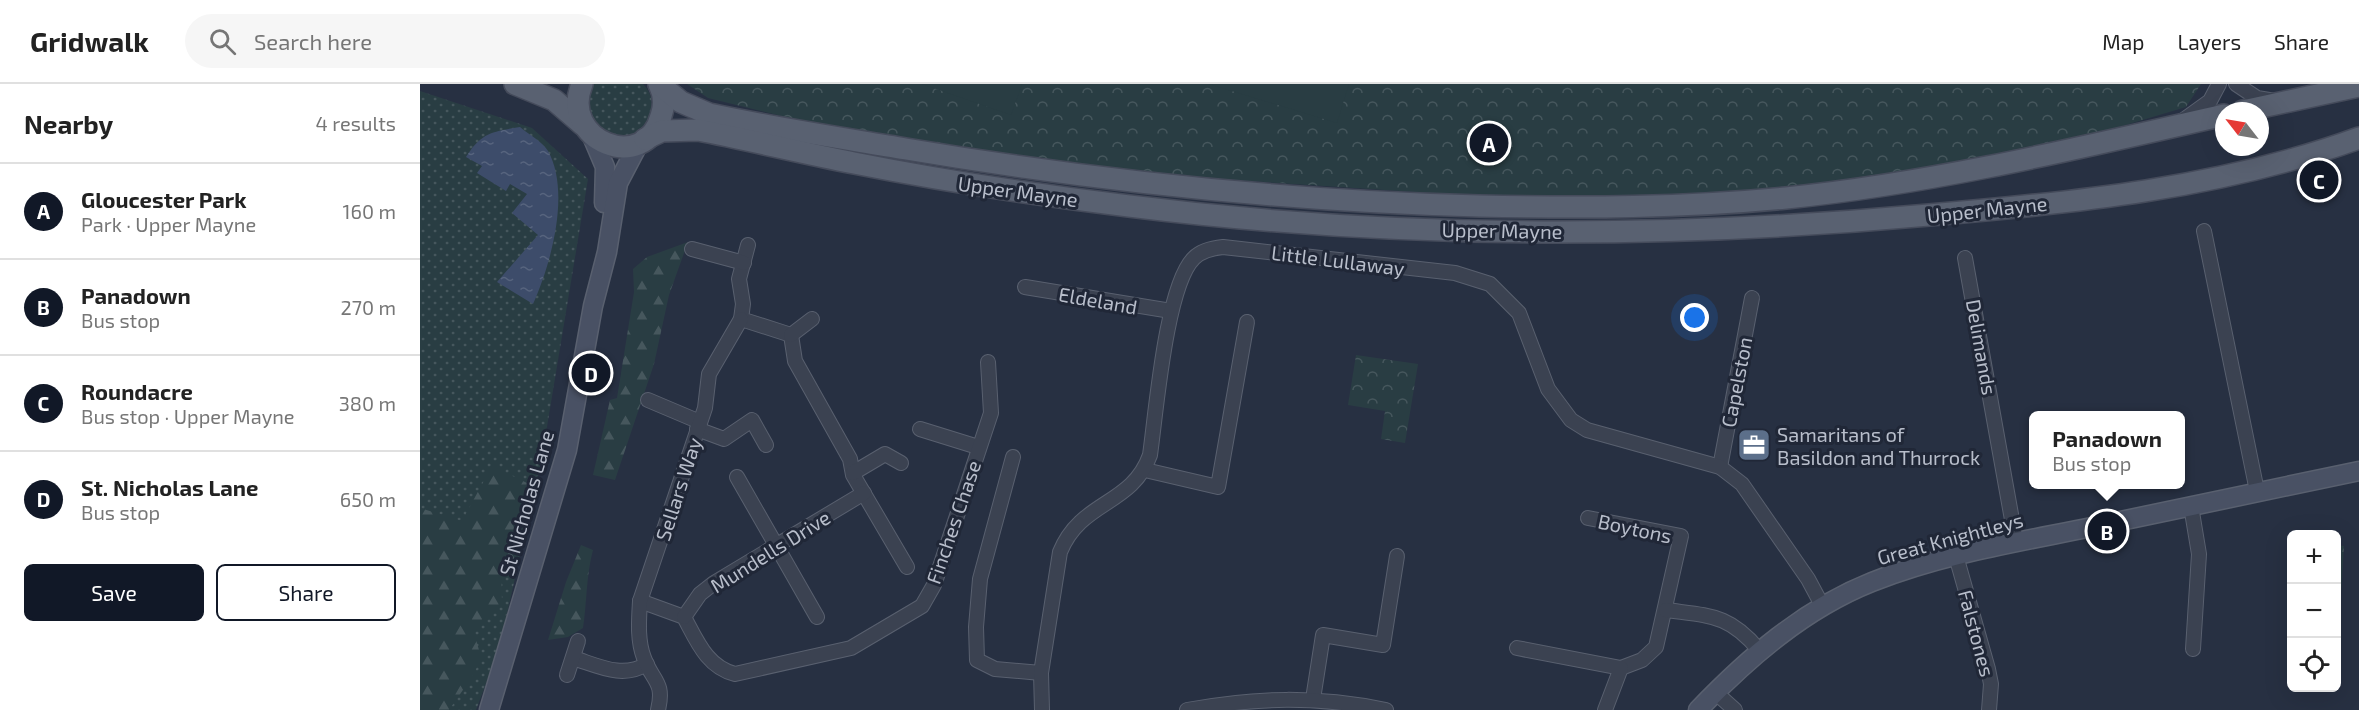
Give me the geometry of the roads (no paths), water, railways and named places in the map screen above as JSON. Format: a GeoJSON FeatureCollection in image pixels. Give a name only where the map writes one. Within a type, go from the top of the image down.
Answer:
{"type":"FeatureCollection","features":[{"type":"Feature","properties":{"kind":"main road"},"geometry":{"type":"LineString","coordinates":[[515,84],[554,100],[590,133]]}},
{"type":"Feature","properties":{"kind":"main road"},"geometry":{"type":"LineString","coordinates":[[582,84],[579,110],[590,133]]}},
{"type":"Feature","properties":{"kind":"main road"},"geometry":{"type":"LineString","coordinates":[[642,141],[656,128],[662,113],[663,95],[659,84]]}},
{"type":"Feature","properties":{"kind":"main road","name":"Upper Mayne"},"geometry":{"type":"LineString","coordinates":[[659,84],[695,110],[796,130],[1002,165],[1251,194],[1403,204],[1619,208],[1787,198],[2017,162],[2215,117]]}},
{"type":"Feature","properties":{"kind":"main road"},"geometry":{"type":"LineString","coordinates":[[679,84],[689,93],[706,102],[762,116],[796,130]]}},
{"type":"Feature","properties":{"kind":"main road"},"geometry":{"type":"LineString","coordinates":[[2269,105],[2359,86]]}},
{"type":"Feature","properties":{"kind":"main road","name":"Upper Mayne"},"geometry":{"type":"LineString","coordinates":[[590,133],[602,142],[618,147],[642,141],[663,131],[698,130],[925,177],[1186,213],[1392,227],[1583,232],[1826,223],[2046,203],[2228,176],[2359,138]]}},
{"type":"Feature","properties":{"kind":"main road","name":"St Nicholas Lane"},"geometry":{"type":"LineString","coordinates":[[489,710],[567,450],[592,306],[606,178],[603,158],[590,133]]}},
{"type":"Feature","properties":{"kind":"main road","name":"St Nicholas Lane"},"geometry":{"type":"LineString","coordinates":[[592,306],[607,252],[618,183],[642,141]]}},
{"type":"Feature","properties":{"kind":"main road","name":"Great Knightleys"},"geometry":{"type":"LineString","coordinates":[[1698,710],[1760,650],[1824,607],[1871,582],[1956,556],[2016,542],[2359,471]]}},
{"type":"Feature","properties":{"kind":"street"},"geometry":{"type":"LineString","coordinates":[[2149,132],[2184,119],[2201,109],[2215,94],[2219,84]]}},
{"type":"Feature","properties":{"kind":"street"},"geometry":{"type":"LineString","coordinates":[[2236,84],[2257,98],[2288,101]]}},
{"type":"Feature","properties":{"kind":"street"},"geometry":{"type":"LineString","coordinates":[[2204,231],[2257,491]]}},
{"type":"Feature","properties":{"kind":"street"},"geometry":{"type":"LineString","coordinates":[[748,245],[739,279],[743,304],[741,319],[791,335]]}},
{"type":"Feature","properties":{"kind":"street","name":"Little Lullaway"},"geometry":{"type":"LineString","coordinates":[[1145,470],[1150,455],[1171,311],[1179,281],[1194,258],[1208,249],[1223,247],[1455,273],[1490,284],[1519,313],[1548,390],[1571,420],[1587,430],[1720,466],[1742,484],[1808,579],[1824,607]]}},
{"type":"Feature","properties":{"kind":"street"},"geometry":{"type":"LineString","coordinates":[[692,249],[744,263]]}},
{"type":"Feature","properties":{"kind":"street","name":"Delimands"},"geometry":{"type":"LineString","coordinates":[[1965,258],[2016,542]]}},
{"type":"Feature","properties":{"kind":"street","name":"Eldeland"},"geometry":{"type":"LineString","coordinates":[[1025,287],[1171,311]]}},
{"type":"Feature","properties":{"kind":"street","name":"Capelston"},"geometry":{"type":"LineString","coordinates":[[1720,466],[1752,298]]}},
{"type":"Feature","properties":{"kind":"street","name":"Sellars Way"},"geometry":{"type":"LineString","coordinates":[[658,710],[661,688],[647,664],[640,642],[640,601],[699,426],[709,374],[741,319]]}},
{"type":"Feature","properties":{"kind":"street"},"geometry":{"type":"LineString","coordinates":[[791,335],[812,319]]}},
{"type":"Feature","properties":{"kind":"street"},"geometry":{"type":"LineString","coordinates":[[1042,710],[1041,673],[1060,552],[1067,535],[1092,512],[1126,489],[1145,470],[1218,487],[1247,322]]}},
{"type":"Feature","properties":{"kind":"street"},"geometry":{"type":"LineString","coordinates":[[791,335],[795,361],[850,459],[852,473],[907,567]]}},
{"type":"Feature","properties":{"kind":"street","name":"Finches Chase"},"geometry":{"type":"LineString","coordinates":[[684,617],[708,659],[724,671],[735,674],[851,648],[922,606],[934,585],[991,413],[988,362]]}},
{"type":"Feature","properties":{"kind":"street"},"geometry":{"type":"LineString","coordinates":[[648,400],[724,438],[752,420],[766,445]]}},
{"type":"Feature","properties":{"kind":"street"},"geometry":{"type":"LineString","coordinates":[[920,429],[978,447]]}},
{"type":"Feature","properties":{"kind":"street"},"geometry":{"type":"LineString","coordinates":[[852,473],[885,454],[901,463]]}},
{"type":"Feature","properties":{"kind":"street"},"geometry":{"type":"LineString","coordinates":[[1013,457],[980,579],[976,627],[977,660],[995,669],[1041,673]]}},
{"type":"Feature","properties":{"kind":"street"},"geometry":{"type":"LineString","coordinates":[[736,477],[817,617]]}},
{"type":"Feature","properties":{"kind":"street","name":"Mundells Drive"},"geometry":{"type":"LineString","coordinates":[[684,617],[700,594],[714,584],[864,493]]}},
{"type":"Feature","properties":{"kind":"street"},"geometry":{"type":"LineString","coordinates":[[2191,506],[2199,554],[2193,649]]}},
{"type":"Feature","properties":{"kind":"street","name":"Boytons"},"geometry":{"type":"LineString","coordinates":[[1588,518],[1681,536],[1656,647],[1642,660],[1621,668]]}},
{"type":"Feature","properties":{"kind":"street"},"geometry":{"type":"LineString","coordinates":[[1313,699],[1323,635],[1383,645],[1397,556]]}},
{"type":"Feature","properties":{"kind":"street","name":"Falstones"},"geometry":{"type":"LineString","coordinates":[[1956,556],[1988,669],[1991,684],[1989,710]]}},
{"type":"Feature","properties":{"kind":"street"},"geometry":{"type":"LineString","coordinates":[[640,601],[684,617]]}},
{"type":"Feature","properties":{"kind":"street"},"geometry":{"type":"LineString","coordinates":[[1666,610],[1729,621],[1744,632],[1760,650]]}},
{"type":"Feature","properties":{"kind":"street"},"geometry":{"type":"LineString","coordinates":[[567,675],[578,641]]}},
{"type":"Feature","properties":{"kind":"street"},"geometry":{"type":"LineString","coordinates":[[1517,648],[1621,668],[1605,710]]}},
{"type":"Feature","properties":{"kind":"street"},"geometry":{"type":"LineString","coordinates":[[573,658],[621,673],[636,671],[647,664]]}},
{"type":"Feature","properties":{"kind":"street"},"geometry":{"type":"LineString","coordinates":[[1715,692],[1735,710]]}},
{"type":"Feature","properties":{"kind":"street"},"geometry":{"type":"LineString","coordinates":[[1187,710],[1235,706],[1268,698],[1313,699],[1386,710]]}},
{"type":"Feature","properties":{"kind":"water"},"geometry":{"type":"Polygon","coordinates":[[[520,127],[548,151],[555,168],[558,187],[556,228],[552,249],[533,304],[497,282],[538,235],[512,213],[527,194],[510,184],[506,191],[477,173],[482,166],[466,157],[477,142],[488,134],[520,127]]]}},
{"type":"Feature","properties":{"kind":"place","name":"Gloucester Park"},"geometry":{"type":"Point","coordinates":[1489,143]}},
{"type":"Feature","properties":{"kind":"place","name":"Roundacre"},"geometry":{"type":"Point","coordinates":[2319,180]}},
{"type":"Feature","properties":{"kind":"place","name":"St. Nicholas Lane"},"geometry":{"type":"Point","coordinates":[591,373]}},
{"type":"Feature","properties":{"kind":"place","name":"Samaritans of Basildon and Thurrock"},"geometry":{"type":"Point","coordinates":[1754,445]}},
{"type":"Feature","properties":{"kind":"place","name":"Panadown"},"geometry":{"type":"Point","coordinates":[2107,531]}}]}
